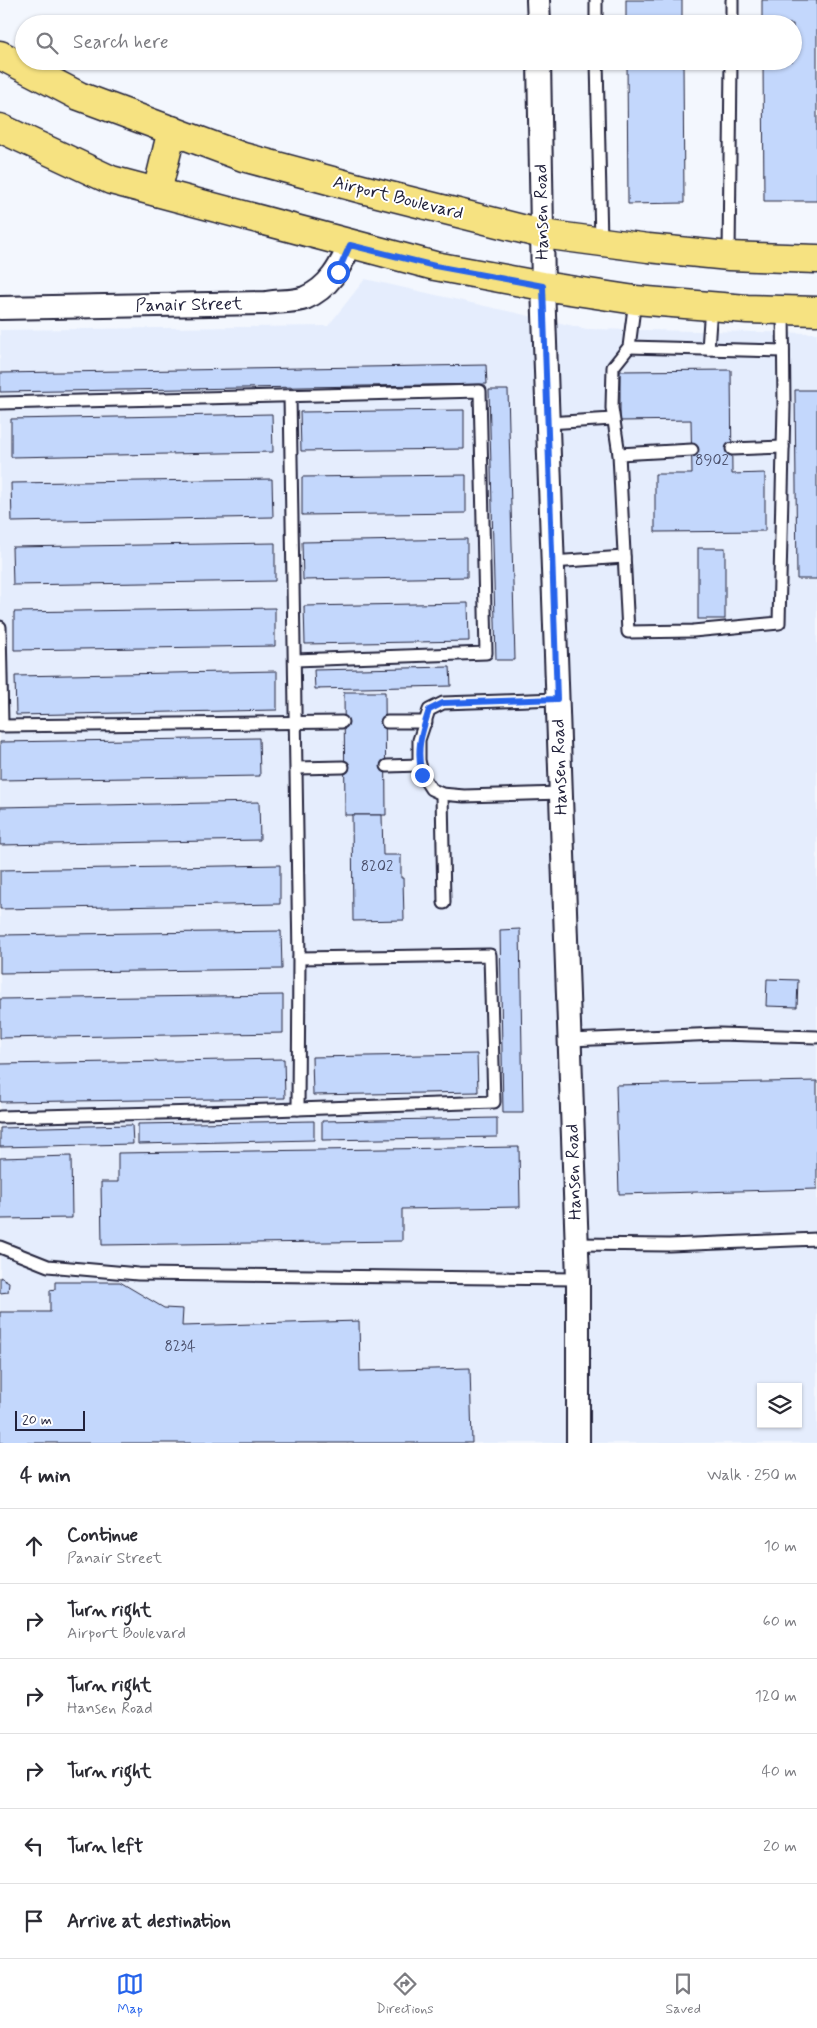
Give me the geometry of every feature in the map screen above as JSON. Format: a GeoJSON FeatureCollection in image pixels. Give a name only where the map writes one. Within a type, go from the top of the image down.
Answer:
{"type":"FeatureCollection","features":[{"type":"Feature","properties":{"kind":"main road","name":"Airport Boulevard"},"geometry":{"type":"LineString","coordinates":[[0,55],[15,63]]}},
{"type":"Feature","properties":{"kind":"main road","name":"Airport Boulevard"},"geometry":{"type":"LineString","coordinates":[[29,70],[79,96],[243,156],[362,189],[542,234],[729,256],[817,259]]}},
{"type":"Feature","properties":{"kind":"main road"},"geometry":{"type":"LineString","coordinates":[[0,128],[111,180],[350,245],[435,266],[543,286],[635,300],[711,306],[817,310]]}},
{"type":"Feature","properties":{"kind":"main road"},"geometry":{"type":"LineString","coordinates":[[157,192],[172,130]]}},
{"type":"Feature","properties":{"kind":"street"},"geometry":{"type":"LineString","coordinates":[[538,0],[538,15]]}},
{"type":"Feature","properties":{"kind":"street","name":"Hansen Road"},"geometry":{"type":"LineString","coordinates":[[539,70],[543,286],[578,1279],[578,1443]]}},
{"type":"Feature","properties":{"kind":"street","name":"Panair Street"},"geometry":{"type":"LineString","coordinates":[[0,308],[266,303],[304,298],[325,286],[338,272],[350,245]]}},
{"type":"Feature","properties":{"kind":"lane"},"geometry":{"type":"LineString","coordinates":[[596,0],[596,15]]}},
{"type":"Feature","properties":{"kind":"lane"},"geometry":{"type":"LineString","coordinates":[[732,0],[732,15]]}},
{"type":"Feature","properties":{"kind":"lane"},"geometry":{"type":"LineString","coordinates":[[597,70],[601,242]]}},
{"type":"Feature","properties":{"kind":"lane"},"geometry":{"type":"LineString","coordinates":[[729,256],[731,70]]}},
{"type":"Feature","properties":{"kind":"lane"},"geometry":{"type":"LineString","coordinates":[[635,300],[628,347],[612,367],[612,408],[619,454],[628,632],[693,631],[779,623],[783,447],[783,309]]}},
{"type":"Feature","properties":{"kind":"lane"},"geometry":{"type":"LineString","coordinates":[[708,349],[711,306]]}},
{"type":"Feature","properties":{"kind":"lane"},"geometry":{"type":"LineString","coordinates":[[628,347],[783,351]]}},
{"type":"Feature","properties":{"kind":"lane"},"geometry":{"type":"LineString","coordinates":[[0,403],[480,391],[486,653],[295,660]]}},
{"type":"Feature","properties":{"kind":"lane"},"geometry":{"type":"LineString","coordinates":[[290,396],[297,768],[298,1109]]}},
{"type":"Feature","properties":{"kind":"lane"},"geometry":{"type":"LineString","coordinates":[[548,423],[613,419]]}},
{"type":"Feature","properties":{"kind":"lane"},"geometry":{"type":"LineString","coordinates":[[732,449],[783,447]]}},
{"type":"Feature","properties":{"kind":"lane"},"geometry":{"type":"LineString","coordinates":[[619,454],[692,450]]}},
{"type":"Feature","properties":{"kind":"lane"},"geometry":{"type":"LineString","coordinates":[[552,562],[624,557]]}},
{"type":"Feature","properties":{"kind":"lane"},"geometry":{"type":"LineString","coordinates":[[0,627],[1,726],[342,722]]}},
{"type":"Feature","properties":{"kind":"lane"},"geometry":{"type":"LineString","coordinates":[[557,699],[443,703],[429,710],[419,740],[420,765],[422,775],[431,789],[442,794],[464,796],[561,793]]}},
{"type":"Feature","properties":{"kind":"lane"},"geometry":{"type":"LineString","coordinates":[[387,722],[426,722]]}},
{"type":"Feature","properties":{"kind":"lane"},"geometry":{"type":"LineString","coordinates":[[387,766],[420,765]]}},
{"type":"Feature","properties":{"kind":"lane"},"geometry":{"type":"LineString","coordinates":[[297,768],[343,767]]}},
{"type":"Feature","properties":{"kind":"lane"},"geometry":{"type":"LineString","coordinates":[[442,794],[444,903]]}},
{"type":"Feature","properties":{"kind":"lane"},"geometry":{"type":"LineString","coordinates":[[0,1117],[494,1102],[490,955],[299,958]]}},
{"type":"Feature","properties":{"kind":"lane"},"geometry":{"type":"LineString","coordinates":[[569,1040],[719,1034],[817,1036]]}},
{"type":"Feature","properties":{"kind":"lane"},"geometry":{"type":"LineString","coordinates":[[576,1244],[669,1244],[817,1240]]}},
{"type":"Feature","properties":{"kind":"lane"},"geometry":{"type":"LineString","coordinates":[[0,1247],[48,1266],[138,1274],[578,1279]]}},
{"type":"Feature","properties":{"kind":"shaded area"},"geometry":{"type":"Polygon","coordinates":[[[365,279],[587,329],[817,333],[817,1443],[0,1443],[0,330],[328,326],[365,279]]]}},
{"type":"Feature","properties":{"kind":"building"},"geometry":{"type":"Polygon","coordinates":[[[626,0],[682,0],[682,15],[626,15],[626,0]]]}},
{"type":"Feature","properties":{"kind":"building"},"geometry":{"type":"Polygon","coordinates":[[[762,0],[817,0],[817,201],[764,201],[763,70],[802,70],[802,15],[762,15],[762,0]]]}},
{"type":"Feature","properties":{"kind":"building"},"geometry":{"type":"Polygon","coordinates":[[[627,70],[683,70],[684,203],[628,204],[627,70]]]}},
{"type":"Feature","properties":{"kind":"building"},"geometry":{"type":"Polygon","coordinates":[[[486,365],[487,384],[0,392],[0,373],[486,365]]]}},
{"type":"Feature","properties":{"kind":"building"},"geometry":{"type":"Polygon","coordinates":[[[731,370],[732,474],[765,473],[765,531],[655,532],[655,474],[692,474],[691,420],[620,421],[620,371],[731,370]]]}},
{"type":"Feature","properties":{"kind":"building"},"geometry":{"type":"Polygon","coordinates":[[[489,390],[508,390],[515,660],[496,660],[489,390]]]}},
{"type":"Feature","properties":{"kind":"building"},"geometry":{"type":"Polygon","coordinates":[[[795,390],[817,390],[817,579],[797,579],[795,390]]]}},
{"type":"Feature","properties":{"kind":"building"},"geometry":{"type":"Polygon","coordinates":[[[464,410],[464,449],[301,451],[300,412],[464,410]]]}},
{"type":"Feature","properties":{"kind":"building"},"geometry":{"type":"Polygon","coordinates":[[[272,414],[273,452],[11,457],[11,419],[272,414]]]}},
{"type":"Feature","properties":{"kind":"building"},"geometry":{"type":"Polygon","coordinates":[[[466,475],[466,513],[302,515],[302,477],[466,475]]]}},
{"type":"Feature","properties":{"kind":"building"},"geometry":{"type":"Polygon","coordinates":[[[272,479],[273,517],[12,522],[11,483],[272,479]]]}},
{"type":"Feature","properties":{"kind":"building"},"geometry":{"type":"Polygon","coordinates":[[[467,539],[467,577],[303,580],[302,542],[467,539]]]}},
{"type":"Feature","properties":{"kind":"building"},"geometry":{"type":"Polygon","coordinates":[[[275,543],[275,581],[13,585],[12,547],[275,543]]]}},
{"type":"Feature","properties":{"kind":"building"},"geometry":{"type":"Polygon","coordinates":[[[698,548],[725,548],[725,619],[698,619],[698,548]]]}},
{"type":"Feature","properties":{"kind":"building"},"geometry":{"type":"Polygon","coordinates":[[[468,603],[469,641],[305,644],[304,606],[468,603]]]}},
{"type":"Feature","properties":{"kind":"building"},"geometry":{"type":"Polygon","coordinates":[[[275,608],[275,646],[14,650],[14,612],[275,608]]]}},
{"type":"Feature","properties":{"kind":"building"},"geometry":{"type":"Polygon","coordinates":[[[450,667],[451,686],[315,689],[314,670],[450,667]]]}},
{"type":"Feature","properties":{"kind":"building"},"geometry":{"type":"Polygon","coordinates":[[[277,671],[277,710],[16,715],[15,676],[277,671]]]}},
{"type":"Feature","properties":{"kind":"building"},"geometry":{"type":"Polygon","coordinates":[[[344,692],[385,692],[386,815],[345,815],[344,692]]]}},
{"type":"Feature","properties":{"kind":"building"},"geometry":{"type":"Polygon","coordinates":[[[259,738],[260,776],[0,780],[0,742],[259,738]]]}},
{"type":"Feature","properties":{"kind":"building"},"geometry":{"type":"Polygon","coordinates":[[[259,802],[260,840],[0,845],[0,807],[259,802]]]}},
{"type":"Feature","properties":{"kind":"building"},"geometry":{"type":"Polygon","coordinates":[[[352,815],[382,815],[383,855],[401,855],[404,920],[353,921],[352,815]]]}},
{"type":"Feature","properties":{"kind":"building"},"geometry":{"type":"Polygon","coordinates":[[[280,865],[280,904],[0,909],[0,870],[280,865]]]}},
{"type":"Feature","properties":{"kind":"building"},"geometry":{"type":"Polygon","coordinates":[[[520,929],[523,1113],[503,1113],[500,930],[520,929]]]}},
{"type":"Feature","properties":{"kind":"building"},"geometry":{"type":"Polygon","coordinates":[[[281,931],[282,969],[0,973],[0,935],[281,931]]]}},
{"type":"Feature","properties":{"kind":"building"},"geometry":{"type":"Polygon","coordinates":[[[767,979],[798,980],[797,1007],[766,1006],[767,979]]]}},
{"type":"Feature","properties":{"kind":"building"},"geometry":{"type":"Polygon","coordinates":[[[283,995],[283,1033],[0,1038],[0,999],[283,995]]]}},
{"type":"Feature","properties":{"kind":"building"},"geometry":{"type":"Polygon","coordinates":[[[477,1054],[478,1092],[313,1095],[312,1057],[477,1054]]]}},
{"type":"Feature","properties":{"kind":"building"},"geometry":{"type":"Polygon","coordinates":[[[284,1059],[285,1098],[0,1102],[0,1064],[284,1059]]]}},
{"type":"Feature","properties":{"kind":"building"},"geometry":{"type":"Polygon","coordinates":[[[817,1081],[817,1189],[619,1194],[616,1085],[817,1081]]]}},
{"type":"Feature","properties":{"kind":"building"},"geometry":{"type":"Polygon","coordinates":[[[497,1118],[497,1137],[322,1140],[322,1121],[497,1118]]]}},
{"type":"Feature","properties":{"kind":"building"},"geometry":{"type":"Polygon","coordinates":[[[314,1121],[314,1140],[138,1144],[138,1124],[314,1121]]]}},
{"type":"Feature","properties":{"kind":"building"},"geometry":{"type":"Polygon","coordinates":[[[132,1125],[133,1144],[0,1147],[0,1128],[132,1125]]]}},
{"type":"Feature","properties":{"kind":"building"},"geometry":{"type":"Polygon","coordinates":[[[519,1147],[520,1207],[402,1209],[402,1241],[102,1245],[101,1182],[118,1182],[118,1153],[519,1147]]]}},
{"type":"Feature","properties":{"kind":"building"},"geometry":{"type":"Polygon","coordinates":[[[71,1156],[72,1218],[0,1219],[0,1158],[71,1156]]]}},
{"type":"Feature","properties":{"kind":"building"},"geometry":{"type":"Polygon","coordinates":[[[0,1277],[9,1282],[8,1292],[0,1293],[0,1277]]]}},
{"type":"Feature","properties":{"kind":"building"},"geometry":{"type":"Polygon","coordinates":[[[55,1282],[120,1282],[164,1308],[183,1309],[182,1326],[359,1321],[360,1371],[470,1368],[472,1443],[0,1443],[0,1312],[50,1312],[50,1290],[55,1289],[55,1282]]]}},
{"type":"Feature","properties":{"kind":"route"},"geometry":{"type":"LineString","coordinates":[[338,272],[350,245],[435,266],[543,286],[557,699],[443,703],[429,710],[419,740],[419,760],[422,775]]}}]}
